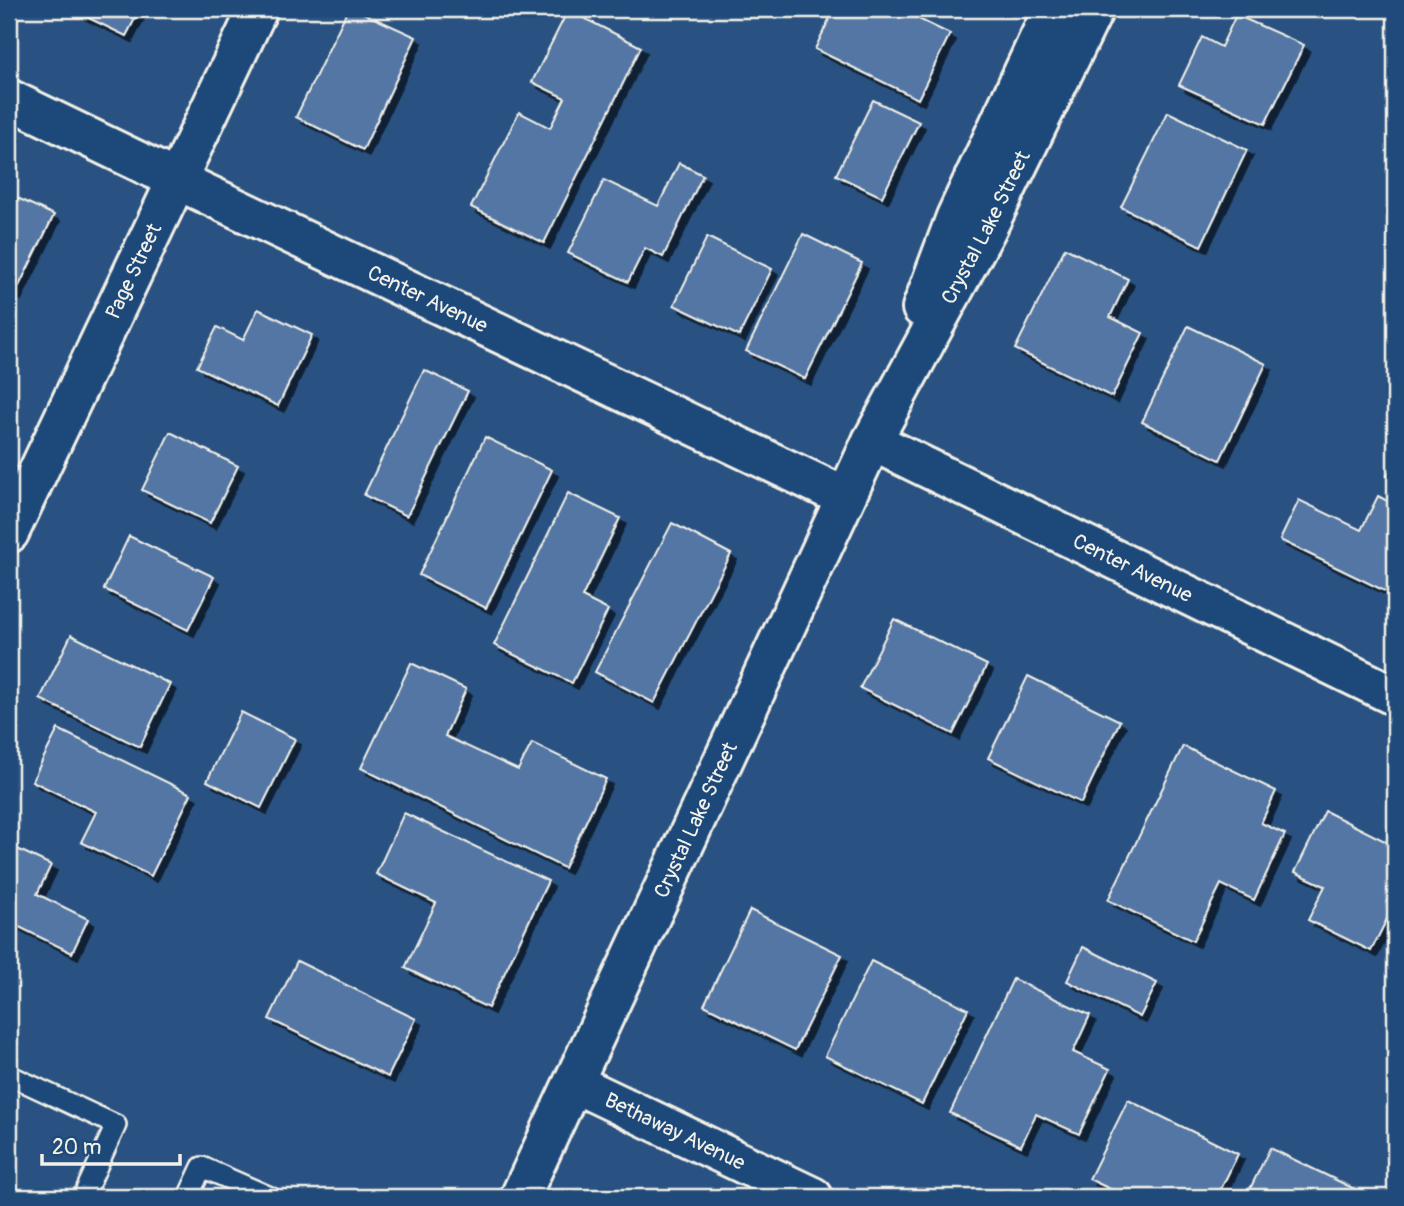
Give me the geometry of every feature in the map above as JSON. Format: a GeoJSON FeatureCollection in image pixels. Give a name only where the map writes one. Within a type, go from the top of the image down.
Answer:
{"type":"FeatureCollection","features":[{"type":"Feature","properties":{"kind":"street","name":"Page Street"},"geometry":{"type":"LineString","coordinates":[[9,533],[258,9]]}},
{"type":"Feature","properties":{"kind":"street","name":"Crystal Lake Street"},"geometry":{"type":"LineString","coordinates":[[872,441],[956,217],[1053,9]]}},
{"type":"Feature","properties":{"kind":"street","name":"Crystal Lake Street"},"geometry":{"type":"LineString","coordinates":[[520,1197],[872,441],[987,228],[1094,9]]}},
{"type":"Feature","properties":{"kind":"street","name":"Center Avenue"},"geometry":{"type":"LineString","coordinates":[[9,99],[845,497]]}},
{"type":"Feature","properties":{"kind":"street","name":"Center Avenue"},"geometry":{"type":"LineString","coordinates":[[872,441],[1395,696]]}},
{"type":"Feature","properties":{"kind":"street","name":"Bethaway Avenue"},"geometry":{"type":"LineString","coordinates":[[574,1083],[813,1197]]}},
{"type":"Feature","properties":{"kind":"lane"},"geometry":{"type":"LineString","coordinates":[[9,1075],[116,1125],[83,1197]]}},
{"type":"Feature","properties":{"kind":"lane"},"geometry":{"type":"LineString","coordinates":[[188,1197],[202,1167],[270,1197]]}},
{"type":"Feature","properties":{"kind":"building"},"geometry":{"type":"Polygon","coordinates":[[[77,9],[140,9],[126,36],[76,12],[77,9]]]}},
{"type":"Feature","properties":{"kind":"building"},"geometry":{"type":"Polygon","coordinates":[[[348,9],[354,9],[416,37],[363,150],[296,117],[348,9]]]}},
{"type":"Feature","properties":{"kind":"building"},"geometry":{"type":"Polygon","coordinates":[[[834,9],[898,9],[950,34],[918,99],[815,49],[834,9]]]}},
{"type":"Feature","properties":{"kind":"building"},"geometry":{"type":"Polygon","coordinates":[[[568,10],[641,47],[544,243],[471,207],[519,112],[550,128],[565,98],[532,82],[568,10]]]}},
{"type":"Feature","properties":{"kind":"building"},"geometry":{"type":"Polygon","coordinates":[[[1236,15],[1304,45],[1265,124],[1179,85],[1202,37],[1221,47],[1236,15]]]}},
{"type":"Feature","properties":{"kind":"building"},"geometry":{"type":"Polygon","coordinates":[[[873,100],[919,122],[882,197],[836,175],[873,100]]]}},
{"type":"Feature","properties":{"kind":"building"},"geometry":{"type":"Polygon","coordinates":[[[1168,112],[1247,150],[1201,246],[1121,207],[1168,112]]]}},
{"type":"Feature","properties":{"kind":"building"},"geometry":{"type":"Polygon","coordinates":[[[679,163],[703,175],[663,257],[645,248],[628,282],[568,253],[604,180],[658,206],[679,163]]]}},
{"type":"Feature","properties":{"kind":"building"},"geometry":{"type":"Polygon","coordinates":[[[9,194],[54,215],[15,294],[9,291],[9,194]]]}},
{"type":"Feature","properties":{"kind":"building"},"geometry":{"type":"Polygon","coordinates":[[[803,234],[862,263],[805,379],[746,351],[803,234]]]}},
{"type":"Feature","properties":{"kind":"building"},"geometry":{"type":"Polygon","coordinates":[[[707,237],[772,269],[739,336],[674,305],[707,237]]]}},
{"type":"Feature","properties":{"kind":"building"},"geometry":{"type":"Polygon","coordinates":[[[1065,248],[1128,279],[1110,317],[1143,333],[1112,397],[1015,349],[1065,248]]]}},
{"type":"Feature","properties":{"kind":"building"},"geometry":{"type":"Polygon","coordinates":[[[258,309],[312,335],[278,406],[197,367],[217,327],[243,340],[258,309]]]}},
{"type":"Feature","properties":{"kind":"building"},"geometry":{"type":"Polygon","coordinates":[[[1188,326],[1266,364],[1220,460],[1142,422],[1188,326]]]}},
{"type":"Feature","properties":{"kind":"building"},"geometry":{"type":"Polygon","coordinates":[[[424,370],[468,391],[407,516],[364,495],[424,370]]]}},
{"type":"Feature","properties":{"kind":"building"},"geometry":{"type":"Polygon","coordinates":[[[170,432],[238,466],[210,523],[142,490],[170,432]]]}},
{"type":"Feature","properties":{"kind":"building"},"geometry":{"type":"Polygon","coordinates":[[[485,437],[552,470],[486,608],[419,575],[485,437]]]}},
{"type":"Feature","properties":{"kind":"building"},"geometry":{"type":"Polygon","coordinates":[[[1395,460],[1395,480],[1387,476],[1395,460]]]}},
{"type":"Feature","properties":{"kind":"building"},"geometry":{"type":"Polygon","coordinates":[[[568,493],[620,518],[582,597],[608,610],[572,683],[494,645],[568,493]]]}},
{"type":"Feature","properties":{"kind":"building"},"geometry":{"type":"Polygon","coordinates":[[[1378,496],[1395,505],[1395,596],[1280,540],[1299,500],[1361,530],[1378,496]]]}},
{"type":"Feature","properties":{"kind":"building"},"geometry":{"type":"Polygon","coordinates":[[[672,523],[731,554],[654,703],[595,672],[672,523]]]}},
{"type":"Feature","properties":{"kind":"building"},"geometry":{"type":"Polygon","coordinates":[[[129,536],[214,577],[188,630],[104,589],[129,536]]]}},
{"type":"Feature","properties":{"kind":"building"},"geometry":{"type":"Polygon","coordinates":[[[894,619],[987,665],[953,734],[860,688],[894,619]]]}},
{"type":"Feature","properties":{"kind":"building"},"geometry":{"type":"Polygon","coordinates":[[[71,635],[170,684],[140,747],[40,699],[71,635]]]}},
{"type":"Feature","properties":{"kind":"building"},"geometry":{"type":"Polygon","coordinates":[[[411,663],[466,689],[445,736],[518,770],[532,743],[606,779],[564,868],[361,768],[411,663]]]}},
{"type":"Feature","properties":{"kind":"building"},"geometry":{"type":"Polygon","coordinates":[[[1028,676],[1120,721],[1081,803],[988,758],[1028,676]]]}},
{"type":"Feature","properties":{"kind":"building"},"geometry":{"type":"Polygon","coordinates":[[[241,712],[295,739],[261,808],[207,781],[241,712]]]}},
{"type":"Feature","properties":{"kind":"building"},"geometry":{"type":"Polygon","coordinates":[[[58,729],[191,794],[151,876],[81,842],[96,812],[32,781],[58,729]]]}},
{"type":"Feature","properties":{"kind":"building"},"geometry":{"type":"Polygon","coordinates":[[[1183,746],[1276,791],[1261,823],[1285,834],[1254,900],[1221,884],[1193,941],[1108,900],[1183,746]]]}},
{"type":"Feature","properties":{"kind":"building"},"geometry":{"type":"Polygon","coordinates":[[[1325,811],[1395,846],[1395,903],[1371,951],[1308,920],[1325,886],[1295,872],[1325,811]]]}},
{"type":"Feature","properties":{"kind":"building"},"geometry":{"type":"Polygon","coordinates":[[[404,813],[548,881],[488,1008],[405,968],[436,903],[376,874],[404,813]]]}},
{"type":"Feature","properties":{"kind":"building"},"geometry":{"type":"Polygon","coordinates":[[[9,845],[51,865],[37,894],[88,919],[72,953],[9,922],[9,845]]]}},
{"type":"Feature","properties":{"kind":"building"},"geometry":{"type":"Polygon","coordinates":[[[750,910],[842,955],[795,1050],[704,1005],[750,910]]]}},
{"type":"Feature","properties":{"kind":"building"},"geometry":{"type":"Polygon","coordinates":[[[1083,947],[1157,983],[1140,1017],[1067,981],[1083,947]]]}},
{"type":"Feature","properties":{"kind":"building"},"geometry":{"type":"Polygon","coordinates":[[[297,961],[416,1019],[388,1077],[269,1019],[297,961]]]}},
{"type":"Feature","properties":{"kind":"building"},"geometry":{"type":"Polygon","coordinates":[[[871,961],[968,1009],[922,1104],[825,1056],[871,961]]]}},
{"type":"Feature","properties":{"kind":"building"},"geometry":{"type":"Polygon","coordinates":[[[1013,979],[1090,1015],[1073,1052],[1110,1069],[1079,1134],[1036,1114],[1021,1146],[950,1113],[1013,979]]]}},
{"type":"Feature","properties":{"kind":"building"},"geometry":{"type":"Polygon","coordinates":[[[1128,1100],[1238,1154],[1217,1197],[1127,1197],[1089,1179],[1128,1100]]]}},
{"type":"Feature","properties":{"kind":"building"},"geometry":{"type":"Polygon","coordinates":[[[1270,1148],[1365,1194],[1363,1197],[1246,1197],[1270,1148]]]}}]}
